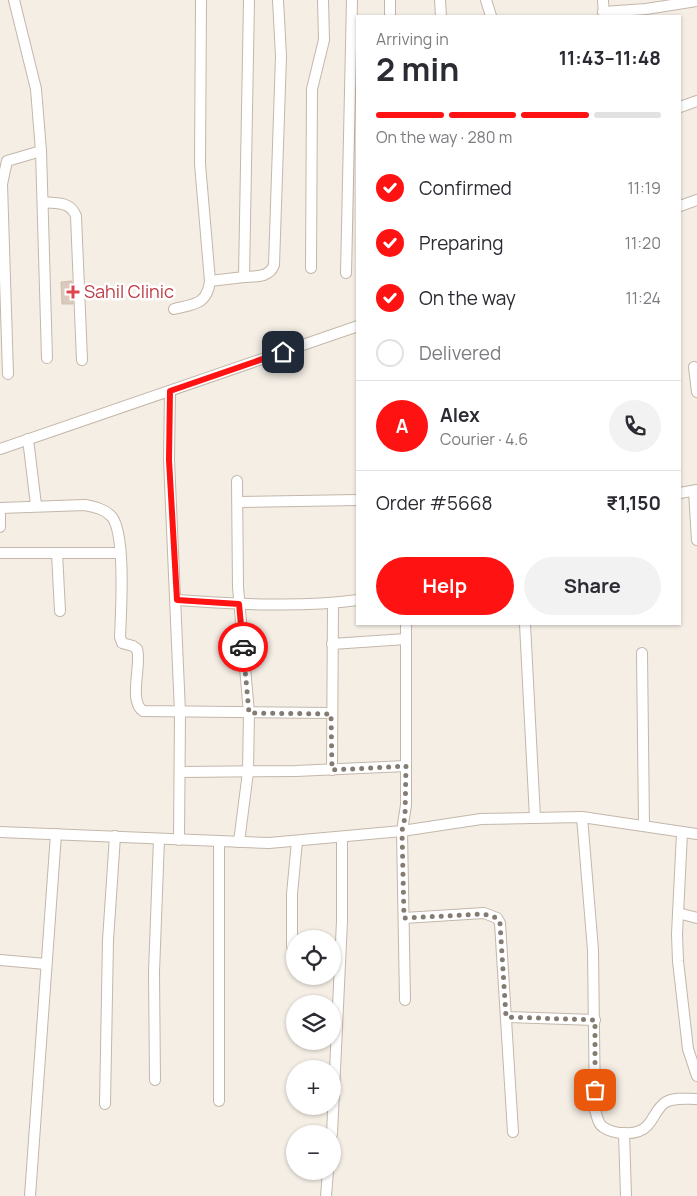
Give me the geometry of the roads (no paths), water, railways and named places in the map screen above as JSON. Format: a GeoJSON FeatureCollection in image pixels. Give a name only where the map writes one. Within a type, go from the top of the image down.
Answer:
{"type":"FeatureCollection","features":[{"type":"Feature","properties":{"kind":"street"},"geometry":{"type":"LineString","coordinates":[[14,0],[36,89],[42,151],[47,358]]}},
{"type":"Feature","properties":{"kind":"street"},"geometry":{"type":"LineString","coordinates":[[174,309],[204,300],[209,293],[210,281],[200,164],[201,0]]}},
{"type":"Feature","properties":{"kind":"street"},"geometry":{"type":"LineString","coordinates":[[244,277],[249,0]]}},
{"type":"Feature","properties":{"kind":"street"},"geometry":{"type":"LineString","coordinates":[[210,281],[264,275],[270,272],[274,265],[282,56],[278,0]]}},
{"type":"Feature","properties":{"kind":"street"},"geometry":{"type":"LineString","coordinates":[[310,268],[312,89],[324,40],[323,0]]}},
{"type":"Feature","properties":{"kind":"street"},"geometry":{"type":"LineString","coordinates":[[346,273],[352,0]]}},
{"type":"Feature","properties":{"kind":"street"},"geometry":{"type":"LineString","coordinates":[[390,0],[390,15]]}},
{"type":"Feature","properties":{"kind":"street"},"geometry":{"type":"LineString","coordinates":[[440,0],[441,15]]}},
{"type":"Feature","properties":{"kind":"street"},"geometry":{"type":"LineString","coordinates":[[486,0],[491,15]]}},
{"type":"Feature","properties":{"kind":"street"},"geometry":{"type":"LineString","coordinates":[[603,0],[604,14],[697,0]]}},
{"type":"Feature","properties":{"kind":"street"},"geometry":{"type":"LineString","coordinates":[[681,107],[697,101]]}},
{"type":"Feature","properties":{"kind":"street"},"geometry":{"type":"LineString","coordinates":[[8,374],[2,184],[4,170],[7,161],[42,151]]}},
{"type":"Feature","properties":{"kind":"street"},"geometry":{"type":"LineString","coordinates":[[681,206],[697,200]]}},
{"type":"Feature","properties":{"kind":"street"},"geometry":{"type":"LineString","coordinates":[[43,202],[66,204],[74,210],[76,216],[82,360]]}},
{"type":"Feature","properties":{"kind":"street"},"geometry":{"type":"LineString","coordinates":[[0,449],[356,327]]}},
{"type":"Feature","properties":{"kind":"street"},"geometry":{"type":"LineString","coordinates":[[694,367],[697,392]]}},
{"type":"Feature","properties":{"kind":"street"},"geometry":{"type":"LineString","coordinates":[[170,391],[169,460],[177,600],[180,712],[179,840]]}},
{"type":"Feature","properties":{"kind":"street"},"geometry":{"type":"LineString","coordinates":[[28,439],[36,505]]}},
{"type":"Feature","properties":{"kind":"street"},"geometry":{"type":"LineString","coordinates":[[237,482],[239,604],[249,713],[248,772],[239,842]]}},
{"type":"Feature","properties":{"kind":"street"},"geometry":{"type":"LineString","coordinates":[[681,493],[696,491],[697,540]]}},
{"type":"Feature","properties":{"kind":"street"},"geometry":{"type":"LineString","coordinates":[[238,502],[356,500]]}},
{"type":"Feature","properties":{"kind":"street"},"geometry":{"type":"LineString","coordinates":[[0,527],[0,508],[36,505],[85,505],[108,513],[118,530],[120,553],[120,637],[122,643],[135,647],[138,654],[137,704],[143,710],[331,714]]}},
{"type":"Feature","properties":{"kind":"street"},"geometry":{"type":"LineString","coordinates":[[0,553],[120,553]]}},
{"type":"Feature","properties":{"kind":"street"},"geometry":{"type":"LineString","coordinates":[[57,553],[60,612]]}},
{"type":"Feature","properties":{"kind":"street"},"geometry":{"type":"LineString","coordinates":[[177,600],[239,604],[333,603],[356,600]]}},
{"type":"Feature","properties":{"kind":"street"},"geometry":{"type":"LineString","coordinates":[[332,770],[333,603]]}},
{"type":"Feature","properties":{"kind":"street"},"geometry":{"type":"LineString","coordinates":[[406,625],[406,766],[405,817],[402,831],[406,1000]]}},
{"type":"Feature","properties":{"kind":"street"},"geometry":{"type":"LineString","coordinates":[[525,625],[535,818]]}},
{"type":"Feature","properties":{"kind":"street"},"geometry":{"type":"LineString","coordinates":[[332,644],[406,639]]}},
{"type":"Feature","properties":{"kind":"street"},"geometry":{"type":"LineString","coordinates":[[642,653],[644,825]]}},
{"type":"Feature","properties":{"kind":"street"},"geometry":{"type":"LineString","coordinates":[[180,772],[332,770],[406,766]]}},
{"type":"Feature","properties":{"kind":"street"},"geometry":{"type":"LineString","coordinates":[[582,817],[593,950],[595,1110],[598,1120],[602,1127],[632,1133],[646,1128],[660,1106],[666,1102],[672,1099],[697,1099]]}},
{"type":"Feature","properties":{"kind":"street"},"geometry":{"type":"LineString","coordinates":[[0,832],[269,844],[402,831],[481,819],[582,817],[697,834]]}},
{"type":"Feature","properties":{"kind":"street"},"geometry":{"type":"LineString","coordinates":[[682,833],[678,912],[678,961],[688,1049],[697,1076]]}},
{"type":"Feature","properties":{"kind":"street"},"geometry":{"type":"LineString","coordinates":[[30,1196],[56,834]]}},
{"type":"Feature","properties":{"kind":"street"},"geometry":{"type":"LineString","coordinates":[[105,1104],[108,940],[115,836]]}},
{"type":"Feature","properties":{"kind":"street"},"geometry":{"type":"LineString","coordinates":[[332,1125],[342,921],[342,836]]}},
{"type":"Feature","properties":{"kind":"street"},"geometry":{"type":"LineString","coordinates":[[156,1080],[154,972],[159,839]]}},
{"type":"Feature","properties":{"kind":"street"},"geometry":{"type":"LineString","coordinates":[[292,930],[292,894],[297,841]]}},
{"type":"Feature","properties":{"kind":"street"},"geometry":{"type":"LineString","coordinates":[[218,842],[219,1101]]}},
{"type":"Feature","properties":{"kind":"street"},"geometry":{"type":"LineString","coordinates":[[678,912],[697,918]]}},
{"type":"Feature","properties":{"kind":"street"},"geometry":{"type":"LineString","coordinates":[[404,918],[484,914],[497,918],[500,923],[513,1132]]}},
{"type":"Feature","properties":{"kind":"street"},"geometry":{"type":"LineString","coordinates":[[0,960],[46,964]]}},
{"type":"Feature","properties":{"kind":"street"},"geometry":{"type":"LineString","coordinates":[[506,1017],[595,1020]]}},
{"type":"Feature","properties":{"kind":"street"},"geometry":{"type":"LineString","coordinates":[[624,1132],[626,1196]]}},
{"type":"Feature","properties":{"kind":"street"},"geometry":{"type":"LineString","coordinates":[[326,1196],[327,1180]]}},
{"type":"Feature","properties":{"kind":"place","name":"Sahil Clinic"},"geometry":{"type":"Point","coordinates":[73,292]}}]}
